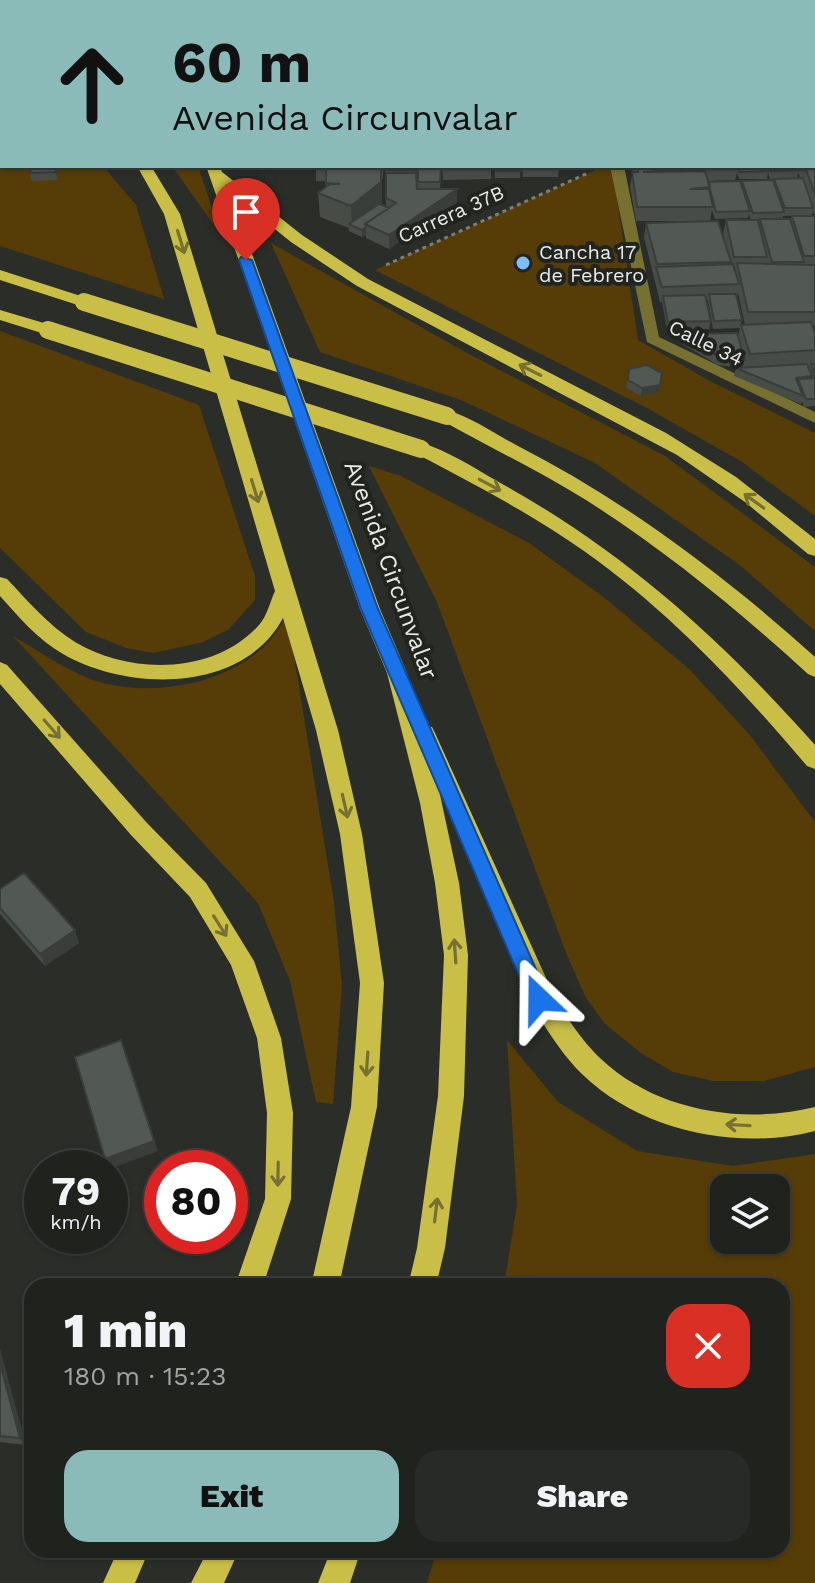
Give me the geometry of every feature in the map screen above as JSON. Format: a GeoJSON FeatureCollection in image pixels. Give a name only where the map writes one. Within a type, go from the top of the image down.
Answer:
{"type":"FeatureCollection","features":[{"type":"Feature","properties":{"kind":"highway"},"geometry":{"type":"LineString","coordinates":[[144,168],[172,214],[327,730],[351,834],[372,983],[364,1107],[327,1278]]}},
{"type":"Feature","properties":{"kind":"highway"},"geometry":{"type":"LineString","coordinates":[[214,169],[268,218],[358,279],[640,425],[715,472],[815,549]]}},
{"type":"Feature","properties":{"kind":"highway","name":"Avenida Circunvalar"},"geometry":{"type":"LineString","coordinates":[[214,169],[370,609],[397,673],[434,817],[447,883],[456,955],[451,1096],[431,1248],[424,1278]]}},
{"type":"Feature","properties":{"kind":"highway"},"geometry":{"type":"LineString","coordinates":[[0,275],[447,416],[558,475],[668,547],[777,633],[815,669]]}},
{"type":"Feature","properties":{"kind":"highway"},"geometry":{"type":"LineString","coordinates":[[0,315],[421,449],[507,494],[591,547],[671,610],[750,684],[815,760]]}},
{"type":"Feature","properties":{"kind":"highway"},"geometry":{"type":"LineString","coordinates":[[0,584],[40,625],[70,649],[100,664],[134,672],[199,666],[233,654],[268,627],[285,592]]}},
{"type":"Feature","properties":{"kind":"highway"},"geometry":{"type":"LineString","coordinates":[[0,670],[198,890],[242,961],[269,1038],[280,1113],[278,1199],[252,1278]]}},
{"type":"Feature","properties":{"kind":"highway"},"geometry":{"type":"LineString","coordinates":[[397,673],[539,999],[566,1040],[589,1064],[627,1092],[686,1118],[751,1126],[815,1119]]}},
{"type":"Feature","properties":{"kind":"highway"},"geometry":{"type":"LineString","coordinates":[[119,1583],[130,1558]]}},
{"type":"Feature","properties":{"kind":"highway"},"geometry":{"type":"LineString","coordinates":[[207,1583],[220,1558]]}},
{"type":"Feature","properties":{"kind":"highway"},"geometry":{"type":"LineString","coordinates":[[334,1583],[343,1558]]}},
{"type":"Feature","properties":{"kind":"street","name":"Calle 34"},"geometry":{"type":"LineString","coordinates":[[618,168],[638,227],[652,339],[815,418]]}},
{"type":"Feature","properties":{"kind":"street"},"geometry":{"type":"LineString","coordinates":[[652,339],[681,338]]}},
{"type":"Feature","properties":{"kind":"path","name":"Carrera 37B"},"geometry":{"type":"LineString","coordinates":[[358,279],[590,172]]}},
{"type":"Feature","properties":{"kind":"shaded area"},"geometry":{"type":"Polygon","coordinates":[[[0,168],[105,168],[136,205],[164,299],[0,246],[0,168]]]}},
{"type":"Feature","properties":{"kind":"shaded area"},"geometry":{"type":"Polygon","coordinates":[[[173,168],[199,168],[221,235],[173,168]]]}},
{"type":"Feature","properties":{"kind":"shaded area"},"geometry":{"type":"Polygon","coordinates":[[[600,168],[612,168],[638,340],[710,381],[815,433],[815,516],[742,462],[647,408],[375,270],[600,168]]]}},
{"type":"Feature","properties":{"kind":"shaded area"},"geometry":{"type":"Polygon","coordinates":[[[271,243],[469,354],[665,456],[815,567],[815,631],[741,566],[595,463],[461,400],[320,352],[271,243]]]}},
{"type":"Feature","properties":{"kind":"shaded area"},"geometry":{"type":"Polygon","coordinates":[[[0,331],[199,405],[255,576],[255,600],[228,630],[203,642],[154,653],[126,648],[86,632],[0,548],[0,331]]]}},
{"type":"Feature","properties":{"kind":"shaded area"},"geometry":{"type":"Polygon","coordinates":[[[369,466],[401,476],[529,543],[606,599],[689,669],[750,735],[815,822],[815,1067],[764,1081],[713,1081],[673,1072],[641,1053],[605,1024],[586,998],[566,953],[437,602],[369,466]]]}},
{"type":"Feature","properties":{"kind":"shaded area"},"geometry":{"type":"Polygon","coordinates":[[[287,613],[334,902],[342,986],[333,1104],[316,1102],[290,981],[258,903],[13,636],[61,665],[99,682],[136,688],[162,688],[213,677],[237,666],[258,652],[275,634],[287,613]]]}},
{"type":"Feature","properties":{"kind":"shaded area"},"geometry":{"type":"Polygon","coordinates":[[[507,1040],[558,1102],[637,1151],[733,1166],[815,1154],[815,1583],[427,1583],[435,1558],[790,1558],[790,1278],[505,1278],[517,1204],[507,1040]]]}},
{"type":"Feature","properties":{"kind":"building"},"geometry":{"type":"Polygon","coordinates":[[[31,168],[56,168],[56,172],[30,173],[31,168]]]}},
{"type":"Feature","properties":{"kind":"building"},"geometry":{"type":"Polygon","coordinates":[[[326,168],[381,168],[381,182],[351,206],[318,193],[330,184],[340,184],[326,183],[326,168]]]}},
{"type":"Feature","properties":{"kind":"building"},"geometry":{"type":"Polygon","coordinates":[[[441,168],[440,182],[418,182],[418,170],[385,170],[441,168]]]}},
{"type":"Feature","properties":{"kind":"building"},"geometry":{"type":"Polygon","coordinates":[[[495,168],[520,168],[521,171],[495,171],[495,168]]]}},
{"type":"Feature","properties":{"kind":"building"},"geometry":{"type":"Polygon","coordinates":[[[637,168],[701,168],[643,172],[705,171],[710,187],[690,189],[709,189],[713,207],[637,207],[632,172],[638,172],[637,168]]]}},
{"type":"Feature","properties":{"kind":"building"},"geometry":{"type":"Polygon","coordinates":[[[739,168],[767,168],[768,171],[740,172],[739,168]]]}},
{"type":"Feature","properties":{"kind":"building"},"geometry":{"type":"Polygon","coordinates":[[[770,168],[799,170],[771,171],[770,168]]]}},
{"type":"Feature","properties":{"kind":"building"},"geometry":{"type":"Polygon","coordinates":[[[805,168],[815,168],[815,194],[805,168]]]}},
{"type":"Feature","properties":{"kind":"building"},"geometry":{"type":"Polygon","coordinates":[[[386,173],[416,173],[417,189],[457,189],[389,235],[365,224],[396,203],[386,198],[386,173]]]}},
{"type":"Feature","properties":{"kind":"building"},"geometry":{"type":"Polygon","coordinates":[[[803,178],[813,208],[785,208],[774,179],[803,178]]]}},
{"type":"Feature","properties":{"kind":"building"},"geometry":{"type":"Polygon","coordinates":[[[773,180],[784,212],[753,213],[742,181],[773,180]]]}},
{"type":"Feature","properties":{"kind":"building"},"geometry":{"type":"Polygon","coordinates":[[[740,181],[750,211],[716,212],[708,182],[740,181]]]}},
{"type":"Feature","properties":{"kind":"building"},"geometry":{"type":"Polygon","coordinates":[[[379,204],[389,208],[365,224],[362,230],[349,224],[379,204]]]}},
{"type":"Feature","properties":{"kind":"building"},"geometry":{"type":"Polygon","coordinates":[[[792,216],[815,216],[815,256],[804,256],[792,216]]]}},
{"type":"Feature","properties":{"kind":"building"},"geometry":{"type":"Polygon","coordinates":[[[760,219],[790,219],[804,262],[772,262],[760,219]]]}},
{"type":"Feature","properties":{"kind":"building"},"geometry":{"type":"Polygon","coordinates":[[[726,220],[758,220],[767,257],[734,257],[726,220]]]}},
{"type":"Feature","properties":{"kind":"building"},"geometry":{"type":"Polygon","coordinates":[[[718,221],[731,262],[657,264],[646,223],[718,221]]]}},
{"type":"Feature","properties":{"kind":"building"},"geometry":{"type":"Polygon","coordinates":[[[737,263],[815,265],[815,312],[748,312],[737,263]]]}},
{"type":"Feature","properties":{"kind":"building"},"geometry":{"type":"Polygon","coordinates":[[[733,264],[739,284],[662,287],[656,267],[733,264]]]}},
{"type":"Feature","properties":{"kind":"building"},"geometry":{"type":"Polygon","coordinates":[[[709,294],[736,294],[742,320],[714,321],[709,294]]]}},
{"type":"Feature","properties":{"kind":"building"},"geometry":{"type":"Polygon","coordinates":[[[705,295],[711,321],[668,322],[663,296],[705,295]]]}},
{"type":"Feature","properties":{"kind":"building"},"geometry":{"type":"Polygon","coordinates":[[[811,322],[815,333],[815,350],[750,354],[741,325],[811,322]]]}},
{"type":"Feature","properties":{"kind":"building"},"geometry":{"type":"Polygon","coordinates":[[[737,333],[745,360],[720,357],[680,334],[737,333]]]}},
{"type":"Feature","properties":{"kind":"building"},"geometry":{"type":"Polygon","coordinates":[[[807,364],[812,376],[796,378],[803,396],[736,368],[807,364]]]}},
{"type":"Feature","properties":{"kind":"building"},"geometry":{"type":"Polygon","coordinates":[[[647,365],[662,373],[660,385],[642,388],[628,380],[629,369],[647,365]]]}},
{"type":"Feature","properties":{"kind":"building"},"geometry":{"type":"Polygon","coordinates":[[[815,378],[815,399],[806,399],[798,379],[815,378]]]}},
{"type":"Feature","properties":{"kind":"building"},"geometry":{"type":"Polygon","coordinates":[[[24,873],[75,930],[40,954],[0,908],[0,889],[24,873]]]}},
{"type":"Feature","properties":{"kind":"building"},"geometry":{"type":"Polygon","coordinates":[[[121,1040],[154,1141],[128,1151],[102,1150],[75,1057],[121,1040]]]}},
{"type":"Feature","properties":{"kind":"building"},"geometry":{"type":"Polygon","coordinates":[[[0,1364],[20,1438],[0,1436],[0,1364]]]}},
{"type":"Feature","properties":{"kind":"place","name":"Cancha 17 de Febrero"},"geometry":{"type":"Point","coordinates":[523,263]}},
{"type":"Feature","properties":{"kind":"route"},"geometry":{"type":"LineString","coordinates":[[246,260],[370,609],[539,999]]}}]}
